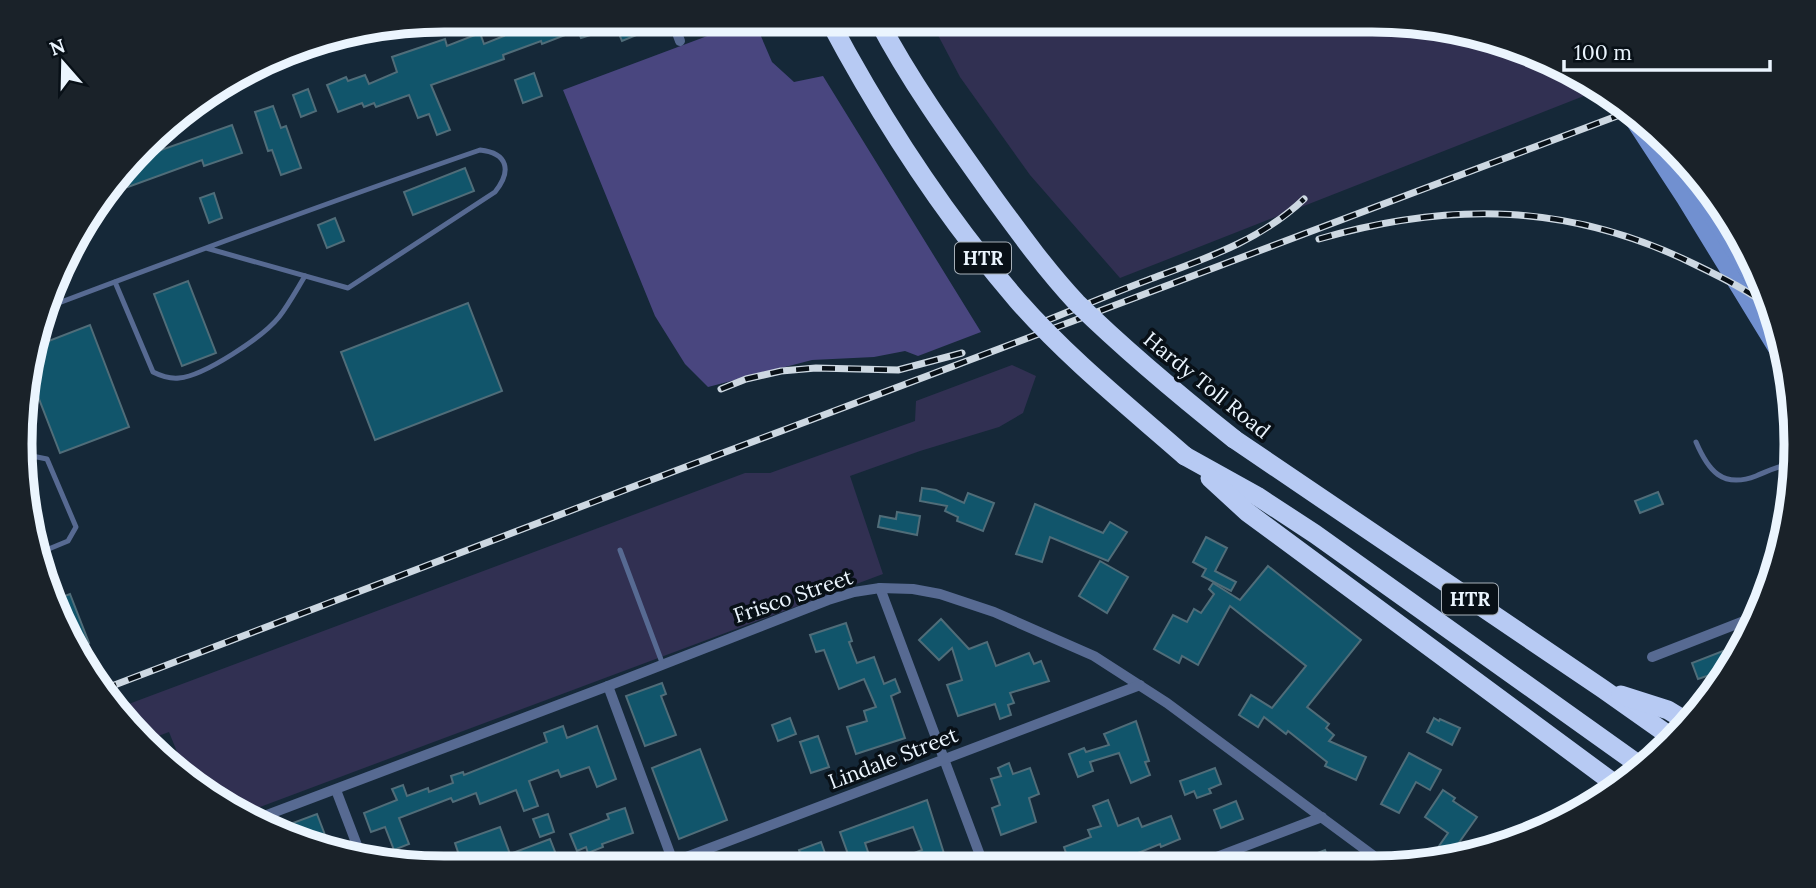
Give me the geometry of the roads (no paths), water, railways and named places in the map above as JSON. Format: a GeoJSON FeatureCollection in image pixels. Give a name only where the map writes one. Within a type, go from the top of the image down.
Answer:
{"type":"FeatureCollection","features":[{"type":"Feature","properties":{"kind":"highway","name":"HTR"},"geometry":{"type":"LineString","coordinates":[[835,32],[915,167],[1019,302],[1067,352],[1185,456]]}},
{"type":"Feature","properties":{"kind":"highway","name":"Hardy Toll Road"},"geometry":{"type":"LineString","coordinates":[[884,32],[948,134],[1015,226],[1075,300],[1145,368],[1234,439],[1666,734]]}},
{"type":"Feature","properties":{"kind":"highway"},"geometry":{"type":"LineString","coordinates":[[1185,456],[1257,496],[1315,534],[1635,762]]}},
{"type":"Feature","properties":{"kind":"highway"},"geometry":{"type":"LineString","coordinates":[[1185,456],[1247,512],[1610,780]]}},
{"type":"Feature","properties":{"kind":"highway"},"geometry":{"type":"LineString","coordinates":[[1603,689],[1668,710],[1681,718]]}},
{"type":"Feature","properties":{"kind":"main road"},"geometry":{"type":"LineString","coordinates":[[1640,131],[1771,340]]}},
{"type":"Feature","properties":{"kind":"main road"},"geometry":{"type":"LineString","coordinates":[[1695,188],[1745,267]]}},
{"type":"Feature","properties":{"kind":"street"},"geometry":{"type":"LineString","coordinates":[[677,32],[680,41]]}},
{"type":"Feature","properties":{"kind":"street"},"geometry":{"type":"LineString","coordinates":[[880,588],[980,856]]}},
{"type":"Feature","properties":{"kind":"street","name":"Frisco Street"},"geometry":{"type":"LineString","coordinates":[[266,816],[828,600],[880,588],[913,589],[940,594],[994,612],[1094,656],[1140,685],[1374,856]]}},
{"type":"Feature","properties":{"kind":"street"},"geometry":{"type":"LineString","coordinates":[[1652,657],[1744,621]]}},
{"type":"Feature","properties":{"kind":"street","name":"Lindale Street"},"geometry":{"type":"LineString","coordinates":[[696,856],[1140,685]]}},
{"type":"Feature","properties":{"kind":"street"},"geometry":{"type":"LineString","coordinates":[[608,686],[672,856]]}},
{"type":"Feature","properties":{"kind":"street"},"geometry":{"type":"LineString","coordinates":[[336,790],[358,847]]}},
{"type":"Feature","properties":{"kind":"street"},"geometry":{"type":"LineString","coordinates":[[1219,856],[1322,817]]}},
{"type":"Feature","properties":{"kind":"lane"},"geometry":{"type":"LineString","coordinates":[[56,304],[206,248],[480,150],[493,151],[502,159],[506,172],[503,182],[495,192],[348,288],[206,248]]}},
{"type":"Feature","properties":{"kind":"lane"},"geometry":{"type":"LineString","coordinates":[[115,282],[153,372],[180,379],[244,348],[278,318],[305,276]]}},
{"type":"Feature","properties":{"kind":"lane"},"geometry":{"type":"LineString","coordinates":[[1696,442],[1710,470],[1724,478],[1751,478],[1784,467]]}},
{"type":"Feature","properties":{"kind":"lane"},"geometry":{"type":"LineString","coordinates":[[32,456],[47,459],[76,527],[68,541],[46,550]]}},
{"type":"Feature","properties":{"kind":"lane"},"geometry":{"type":"LineString","coordinates":[[620,550],[663,665]]}},
{"type":"Feature","properties":{"kind":"railway"},"geometry":{"type":"LineString","coordinates":[[111,686],[1620,115]]}},
{"type":"Feature","properties":{"kind":"railway"},"geometry":{"type":"LineString","coordinates":[[1043,322],[1250,238],[1287,214],[1304,199]]}},
{"type":"Feature","properties":{"kind":"railway"},"geometry":{"type":"LineString","coordinates":[[1319,239],[1416,218],[1463,214],[1510,214],[1557,220],[1603,229],[1649,245],[1696,265],[1758,298]]}},
{"type":"Feature","properties":{"kind":"railway"},"geometry":{"type":"LineString","coordinates":[[721,389],[746,379],[781,371],[816,368],[898,370],[962,353]]}}]}
